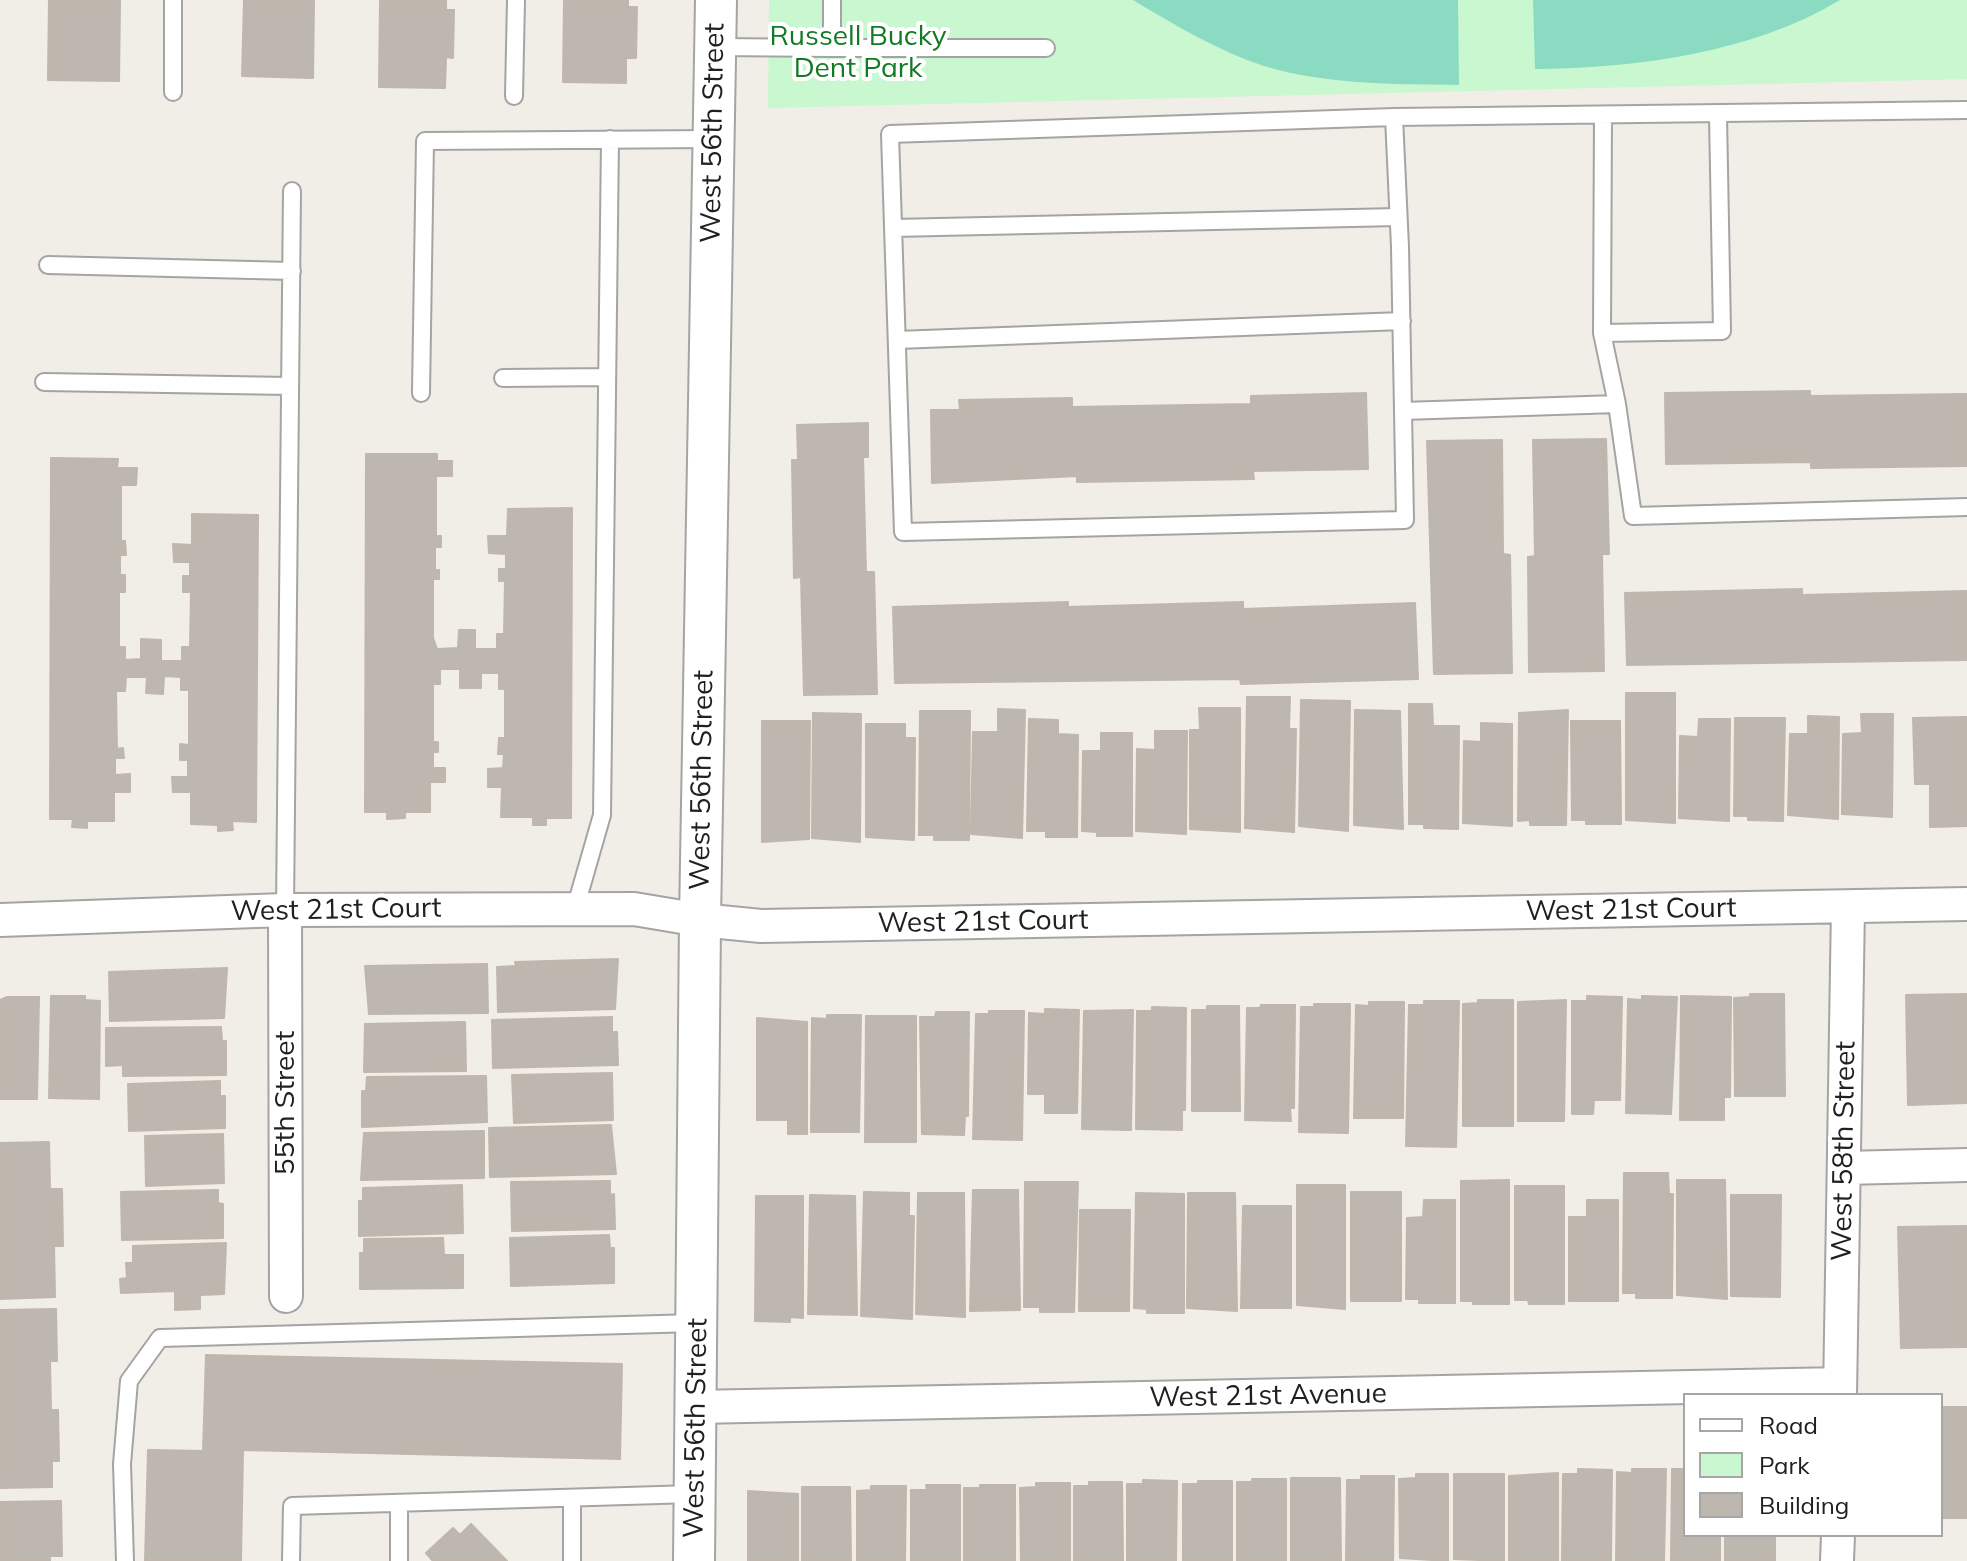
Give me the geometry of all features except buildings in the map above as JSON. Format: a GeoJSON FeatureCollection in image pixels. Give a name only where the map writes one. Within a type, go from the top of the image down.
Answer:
{"type":"FeatureCollection","features":[{"type":"Feature","properties":{"kind":"street","name":"West 56th Street"},"geometry":{"type":"LineString","coordinates":[[694,1561],[711,139],[716,0]]}},
{"type":"Feature","properties":{"kind":"street","name":"West 21st Court"},"geometry":{"type":"LineString","coordinates":[[0,920],[285,910],[634,909],[761,926],[1967,904]]}},
{"type":"Feature","properties":{"kind":"street","name":"West 58th Street"},"geometry":{"type":"LineString","coordinates":[[1840,1389],[1848,907]]}},
{"type":"Feature","properties":{"kind":"street","name":"55th Street"},"geometry":{"type":"LineString","coordinates":[[285,910],[286,1296]]}},
{"type":"Feature","properties":{"kind":"street"},"geometry":{"type":"LineString","coordinates":[[1844,1168],[1967,1165]]}},
{"type":"Feature","properties":{"kind":"street","name":"West 21st Avenue"},"geometry":{"type":"LineString","coordinates":[[696,1407],[1840,1389]]}},
{"type":"Feature","properties":{"kind":"street"},"geometry":{"type":"LineString","coordinates":[[1837,1561],[1838,1537]]}},
{"type":"Feature","properties":{"kind":"lane"},"geometry":{"type":"LineString","coordinates":[[173,0],[173,92]]}},
{"type":"Feature","properties":{"kind":"lane"},"geometry":{"type":"LineString","coordinates":[[514,96],[516,0]]}},
{"type":"Feature","properties":{"kind":"lane"},"geometry":{"type":"LineString","coordinates":[[832,0],[832,48]]}},
{"type":"Feature","properties":{"kind":"lane"},"geometry":{"type":"LineString","coordinates":[[715,47],[1046,48]]}},
{"type":"Feature","properties":{"kind":"lane"},"geometry":{"type":"LineString","coordinates":[[1394,117],[1402,321],[1405,520],[903,532],[890,134],[1394,117],[1967,110]]}},
{"type":"Feature","properties":{"kind":"lane"},"geometry":{"type":"LineString","coordinates":[[1602,333],[1722,331],[1718,115]]}},
{"type":"Feature","properties":{"kind":"lane"},"geometry":{"type":"LineString","coordinates":[[1603,116],[1602,333],[1617,404],[1633,516],[1967,507]]}},
{"type":"Feature","properties":{"kind":"lane"},"geometry":{"type":"LineString","coordinates":[[575,909],[602,815],[610,139]]}},
{"type":"Feature","properties":{"kind":"lane"},"geometry":{"type":"LineString","coordinates":[[421,393],[425,141],[711,139]]}},
{"type":"Feature","properties":{"kind":"lane"},"geometry":{"type":"LineString","coordinates":[[285,910],[292,191]]}},
{"type":"Feature","properties":{"kind":"lane"},"geometry":{"type":"LineString","coordinates":[[893,228],[1398,217]]}},
{"type":"Feature","properties":{"kind":"lane"},"geometry":{"type":"LineString","coordinates":[[48,265],[292,271]]}},
{"type":"Feature","properties":{"kind":"lane"},"geometry":{"type":"LineString","coordinates":[[897,340],[1402,321]]}},
{"type":"Feature","properties":{"kind":"lane"},"geometry":{"type":"LineString","coordinates":[[503,378],[607,377]]}},
{"type":"Feature","properties":{"kind":"lane"},"geometry":{"type":"LineString","coordinates":[[44,382],[290,386]]}},
{"type":"Feature","properties":{"kind":"lane"},"geometry":{"type":"LineString","coordinates":[[1403,411],[1617,404]]}},
{"type":"Feature","properties":{"kind":"lane"},"geometry":{"type":"LineString","coordinates":[[125,1561],[122,1464],[129,1381],[160,1338],[697,1323]]}},
{"type":"Feature","properties":{"kind":"lane"},"geometry":{"type":"LineString","coordinates":[[291,1561],[292,1506],[695,1494]]}},
{"type":"Feature","properties":{"kind":"lane"},"geometry":{"type":"LineString","coordinates":[[572,1498],[572,1561]]}},
{"type":"Feature","properties":{"kind":"lane"},"geometry":{"type":"LineString","coordinates":[[399,1503],[399,1561]]}},
{"type":"Feature","properties":{"kind":"green space","name":"Russell Bucky Dent Park"},"geometry":{"type":"Polygon","coordinates":[[[769,0],[1967,0],[1967,79],[768,108],[769,0]]]}},
{"type":"Feature","properties":{"kind":"green space"},"geometry":{"type":"Polygon","coordinates":[[[1133,0],[1458,0],[1459,85],[1361,82],[1312,77],[1264,66],[1213,45],[1133,0]]]}},
{"type":"Feature","properties":{"kind":"green space"},"geometry":{"type":"Polygon","coordinates":[[[1533,0],[1840,0],[1770,33],[1693,54],[1613,65],[1535,69],[1533,0]]]}}]}
